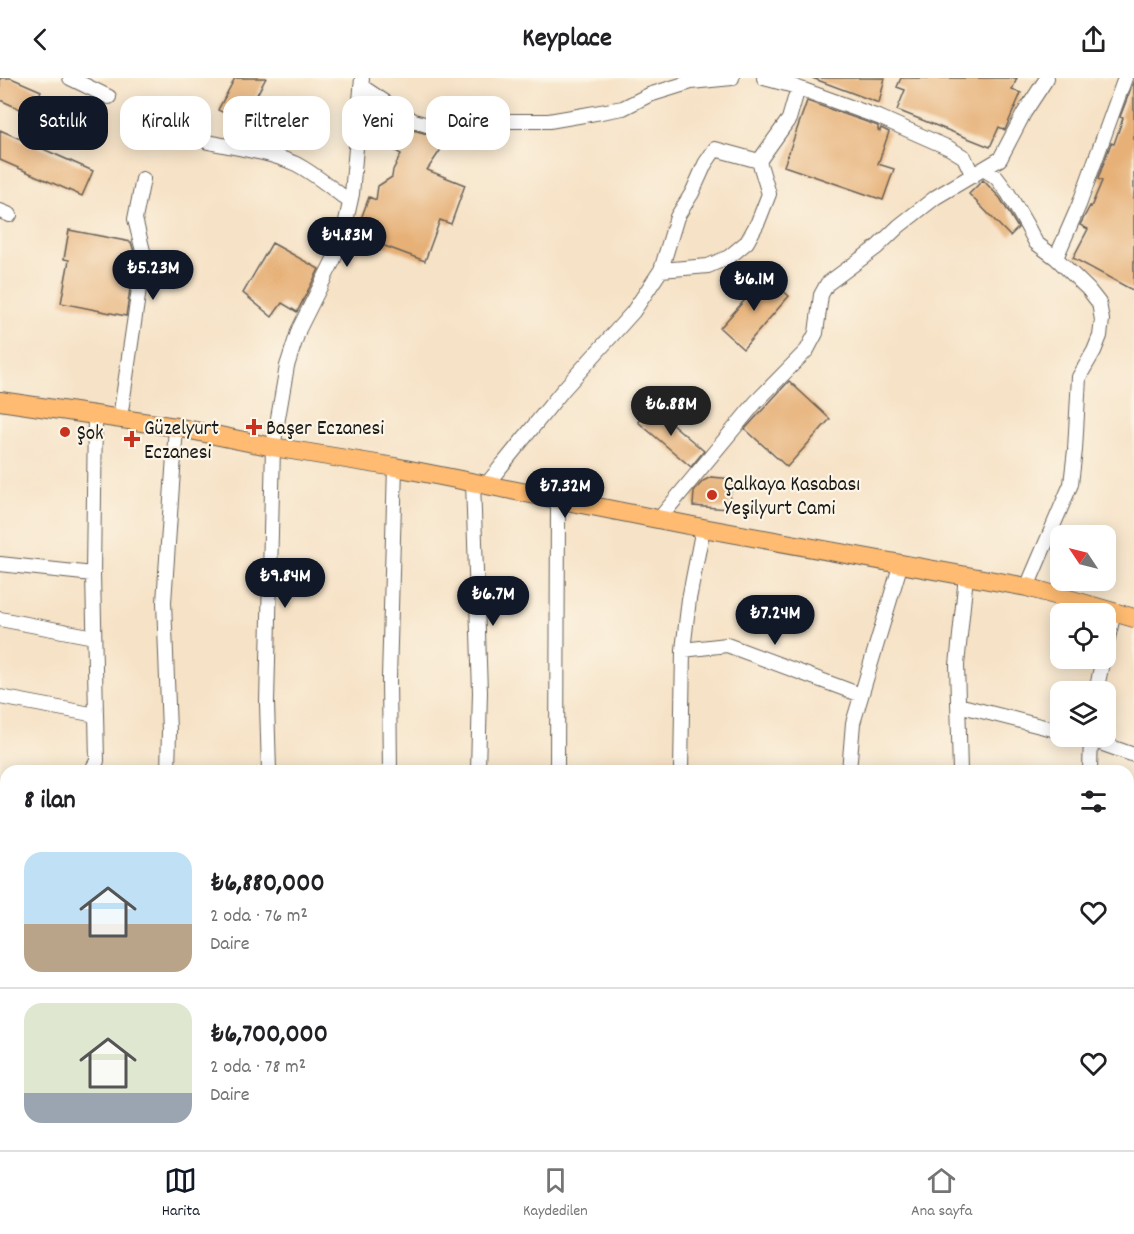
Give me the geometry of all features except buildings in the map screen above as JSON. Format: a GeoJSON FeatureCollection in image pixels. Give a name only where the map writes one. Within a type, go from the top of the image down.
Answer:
{"type":"FeatureCollection","features":[{"type":"Feature","properties":{"kind":"main road"},"geometry":{"type":"LineString","coordinates":[[0,401],[176,427],[273,447],[395,467],[703,528],[1027,587],[1083,603]]}},
{"type":"Feature","properties":{"kind":"main road"},"geometry":{"type":"LineString","coordinates":[[1116,613],[1134,618]]}},
{"type":"Feature","properties":{"kind":"street"},"geometry":{"type":"LineString","coordinates":[[70,78],[109,97]]}},
{"type":"Feature","properties":{"kind":"street"},"geometry":{"type":"LineString","coordinates":[[361,82],[414,121],[427,125],[455,127],[487,121],[549,121],[584,116],[623,108],[649,95],[691,82],[732,78]]}},
{"type":"Feature","properties":{"kind":"street"},"geometry":{"type":"LineString","coordinates":[[764,78],[881,118],[949,148],[964,157],[972,176]]}},
{"type":"Feature","properties":{"kind":"street"},"geometry":{"type":"LineString","coordinates":[[659,519],[756,402],[807,350],[816,333],[821,296],[827,284],[877,247],[936,197],[986,170],[1000,159],[1024,113],[1047,78]]}},
{"type":"Feature","properties":{"kind":"street"},"geometry":{"type":"LineString","coordinates":[[1056,258],[1116,109],[1125,78]]}},
{"type":"Feature","properties":{"kind":"street"},"geometry":{"type":"LineString","coordinates":[[269,765],[267,703],[273,447],[287,366],[296,338],[342,239],[350,202],[360,116],[361,82]]}},
{"type":"Feature","properties":{"kind":"street"},"geometry":{"type":"LineString","coordinates":[[759,161],[789,119],[798,88]]}},
{"type":"Feature","properties":{"kind":"street"},"geometry":{"type":"LineString","coordinates":[[211,143],[276,157],[294,164],[311,173],[350,202]]}},
{"type":"Feature","properties":{"kind":"street"},"geometry":{"type":"LineString","coordinates":[[478,765],[479,484],[633,312],[661,270],[677,217],[715,149],[759,161]]}},
{"type":"Feature","properties":{"kind":"street"},"geometry":{"type":"LineString","coordinates":[[661,270],[708,266],[729,257],[747,242],[769,194],[759,161]]}},
{"type":"Feature","properties":{"kind":"street"},"geometry":{"type":"LineString","coordinates":[[986,170],[996,177],[1008,193],[1036,243],[1056,258],[1099,303],[1102,320],[1100,336],[1094,351],[1079,377],[1071,484],[1027,587]]}},
{"type":"Feature","properties":{"kind":"street"},"geometry":{"type":"LineString","coordinates":[[120,418],[144,255],[135,219],[143,179]]}},
{"type":"Feature","properties":{"kind":"street"},"geometry":{"type":"LineString","coordinates":[[95,415],[93,574],[97,761],[95,765]]}},
{"type":"Feature","properties":{"kind":"street"},"geometry":{"type":"LineString","coordinates":[[168,765],[164,602],[176,427]]}},
{"type":"Feature","properties":{"kind":"street"},"geometry":{"type":"LineString","coordinates":[[390,765],[389,678],[395,467]]}},
{"type":"Feature","properties":{"kind":"street"},"geometry":{"type":"LineString","coordinates":[[557,765],[558,499]]}},
{"type":"Feature","properties":{"kind":"street"},"geometry":{"type":"LineString","coordinates":[[681,765],[683,650],[689,599],[703,528]]}},
{"type":"Feature","properties":{"kind":"street"},"geometry":{"type":"LineString","coordinates":[[850,765],[853,723],[901,563]]}},
{"type":"Feature","properties":{"kind":"street"},"geometry":{"type":"LineString","coordinates":[[0,564],[93,574]]}},
{"type":"Feature","properties":{"kind":"street"},"geometry":{"type":"LineString","coordinates":[[960,765],[957,665],[966,576]]}},
{"type":"Feature","properties":{"kind":"street"},"geometry":{"type":"LineString","coordinates":[[0,619],[94,637]]}},
{"type":"Feature","properties":{"kind":"street"},"geometry":{"type":"LineString","coordinates":[[683,650],[727,645],[861,695]]}},
{"type":"Feature","properties":{"kind":"street"},"geometry":{"type":"LineString","coordinates":[[0,697],[96,716]]}},
{"type":"Feature","properties":{"kind":"street"},"geometry":{"type":"LineString","coordinates":[[958,705],[1050,728]]}},
{"type":"Feature","properties":{"kind":"street"},"geometry":{"type":"LineString","coordinates":[[1088,747],[1089,765]]}},
{"type":"Feature","properties":{"kind":"street"},"geometry":{"type":"LineString","coordinates":[[1113,747],[1134,755]]}},
{"type":"Feature","properties":{"kind":"place","name":"Başer Eczanesi"},"geometry":{"type":"Point","coordinates":[254,427]}},
{"type":"Feature","properties":{"kind":"place","name":"Şok"},"geometry":{"type":"Point","coordinates":[65,432]}},
{"type":"Feature","properties":{"kind":"place","name":"Güzelyurt Eczanesi"},"geometry":{"type":"Point","coordinates":[132,439]}},
{"type":"Feature","properties":{"kind":"place","name":"Çalkaya Kasabası Yeşilyurt Cami"},"geometry":{"type":"Point","coordinates":[712,495]}}]}
